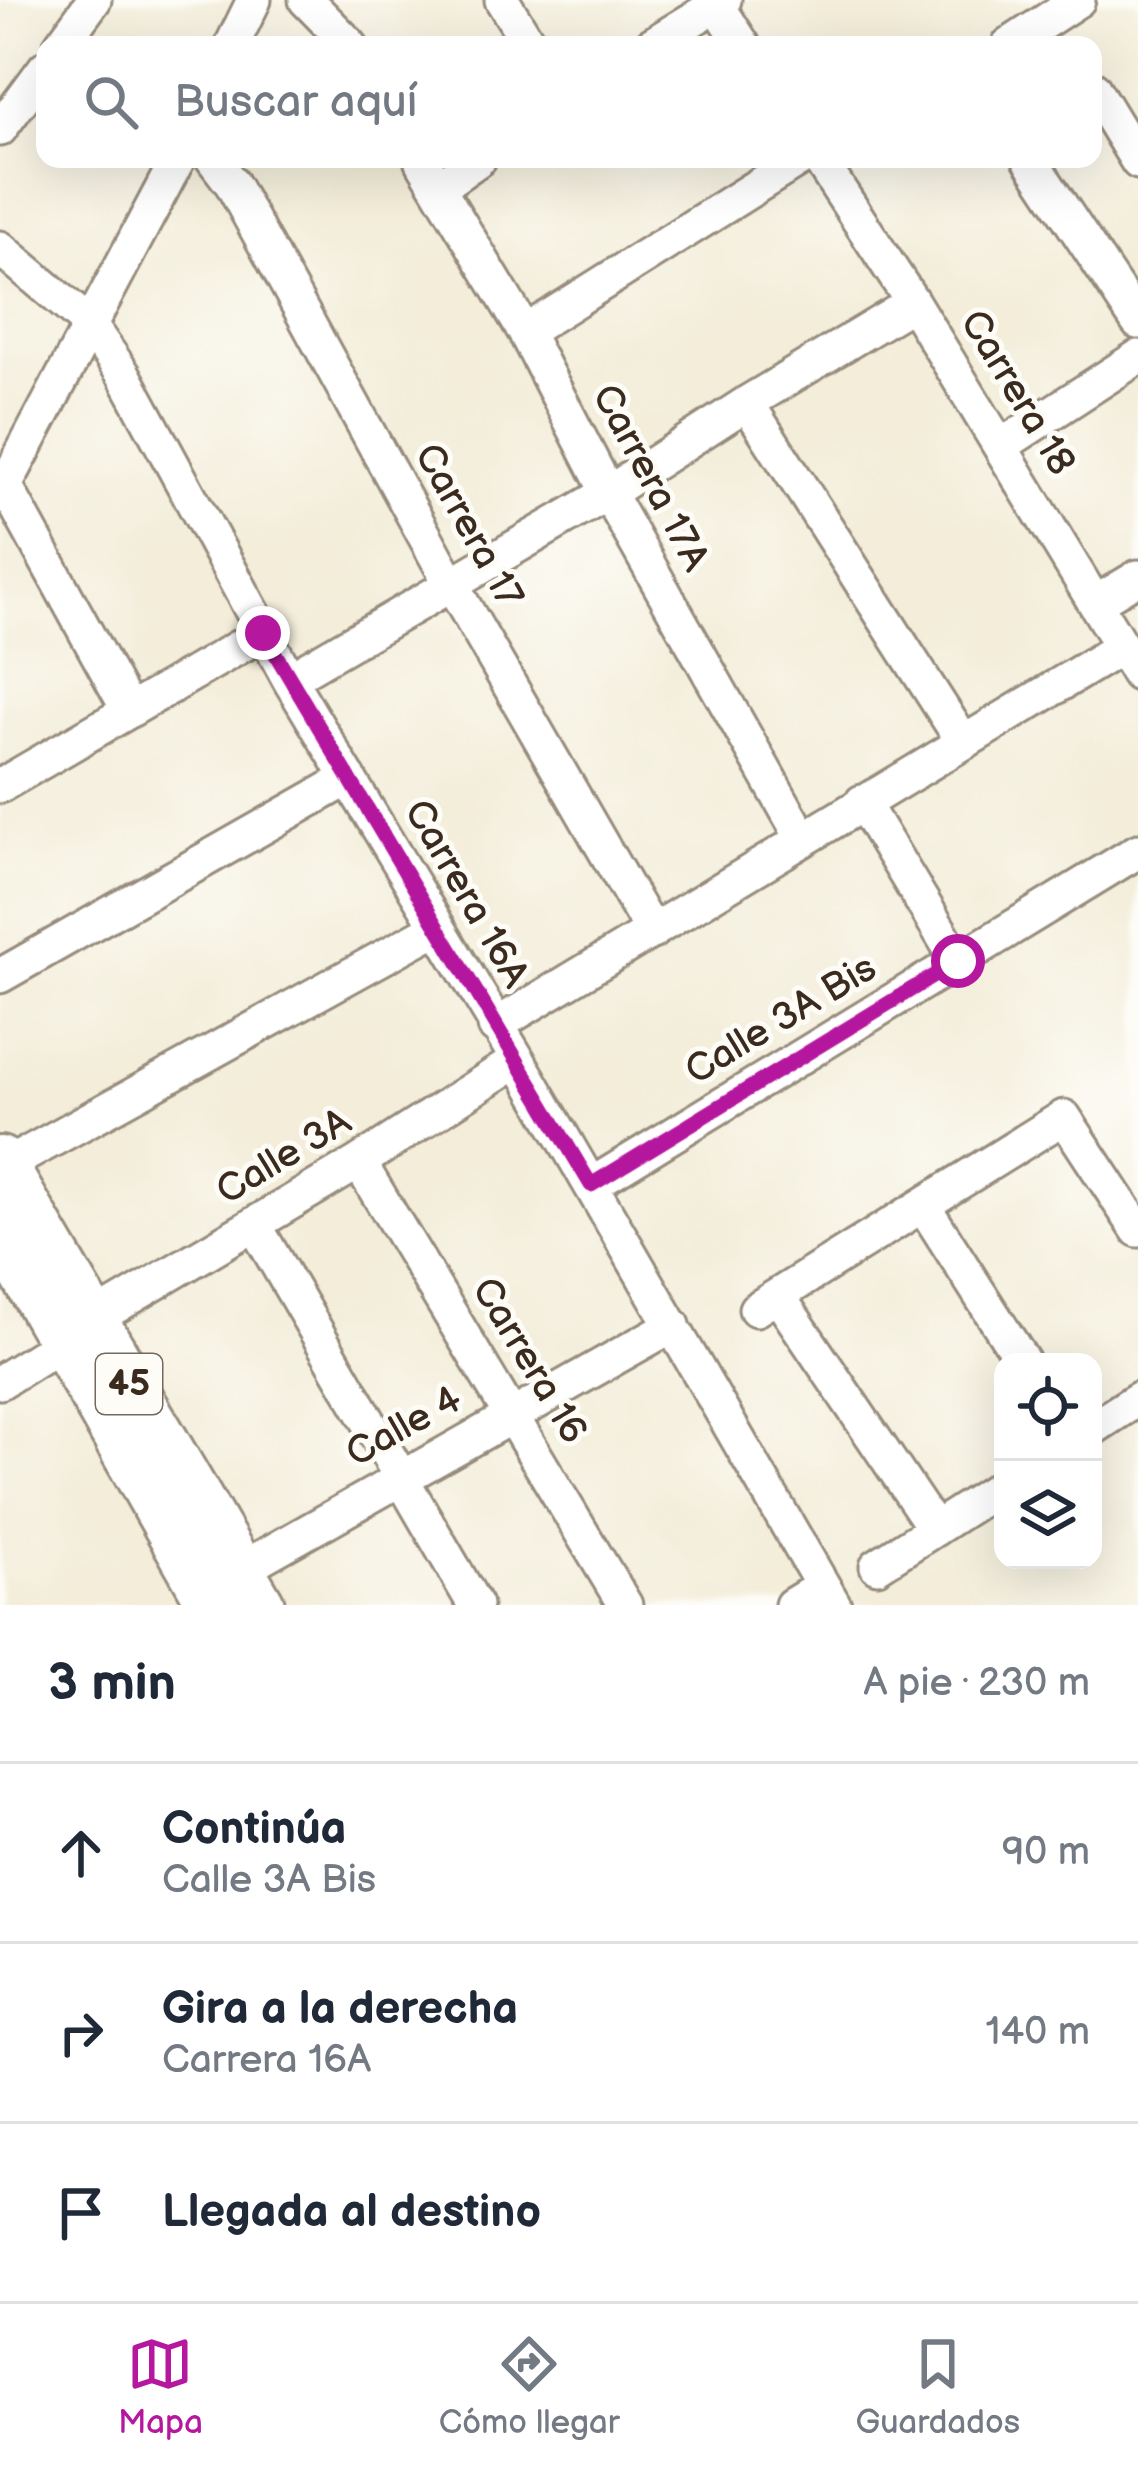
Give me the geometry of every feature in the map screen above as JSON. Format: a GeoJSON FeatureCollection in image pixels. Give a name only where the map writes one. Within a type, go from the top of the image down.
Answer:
{"type":"FeatureCollection","features":[{"type":"Feature","properties":{"kind":"highway","name":"45"},"geometry":{"type":"LineString","coordinates":[[2,1164],[77,1331],[230,1592]]}},
{"type":"Feature","properties":{"kind":"highway","name":"45"},"geometry":{"type":"LineString","coordinates":[[0,1231],[77,1331]]}},
{"type":"Feature","properties":{"kind":"street"},"geometry":{"type":"LineString","coordinates":[[68,36],[94,0]]}},
{"type":"Feature","properties":{"kind":"street"},"geometry":{"type":"LineString","coordinates":[[236,36],[254,0]]}},
{"type":"Feature","properties":{"kind":"street"},"geometry":{"type":"LineString","coordinates":[[306,0],[341,36]]}},
{"type":"Feature","properties":{"kind":"street"},"geometry":{"type":"LineString","coordinates":[[502,0],[524,36]]}},
{"type":"Feature","properties":{"kind":"street"},"geometry":{"type":"LineString","coordinates":[[665,36],[718,2],[738,36]]}},
{"type":"Feature","properties":{"kind":"street"},"geometry":{"type":"LineString","coordinates":[[1031,36],[1065,21]]}},
{"type":"Feature","properties":{"kind":"street"},"geometry":{"type":"LineString","coordinates":[[0,129],[36,80]]}},
{"type":"Feature","properties":{"kind":"street"},"geometry":{"type":"LineString","coordinates":[[1102,103],[1138,162]]}},
{"type":"Feature","properties":{"kind":"street"},"geometry":{"type":"LineString","coordinates":[[128,710],[3,491],[173,168]]}},
{"type":"Feature","properties":{"kind":"street","name":"Carrera 17"},"geometry":{"type":"LineString","coordinates":[[220,168],[652,932]]}},
{"type":"Feature","properties":{"kind":"street"},"geometry":{"type":"LineString","coordinates":[[525,332],[808,168]]}},
{"type":"Feature","properties":{"kind":"street","name":"Carrera 18"},"geometry":{"type":"LineString","coordinates":[[825,168],[913,303],[1129,661]]}},
{"type":"Feature","properties":{"kind":"street"},"geometry":{"type":"LineString","coordinates":[[1036,168],[1138,322]]}},
{"type":"Feature","properties":{"kind":"street","name":"Carrera 17A"},"geometry":{"type":"LineString","coordinates":[[430,173],[525,332],[608,493],[802,839]]}},
{"type":"Feature","properties":{"kind":"street","name":"Carrera 16A"},"geometry":{"type":"LineString","coordinates":[[0,248],[88,323],[124,375],[289,679],[518,1060],[829,1595]]}},
{"type":"Feature","properties":{"kind":"street"},"geometry":{"type":"LineString","coordinates":[[289,679],[608,493],[913,303]]}},
{"type":"Feature","properties":{"kind":"street"},"geometry":{"type":"LineString","coordinates":[[1001,446],[1138,358]]}},
{"type":"Feature","properties":{"kind":"street"},"geometry":{"type":"LineString","coordinates":[[747,403],[962,740]]}},
{"type":"Feature","properties":{"kind":"street"},"geometry":{"type":"LineString","coordinates":[[1095,604],[1138,577]]}},
{"type":"Feature","properties":{"kind":"street"},"geometry":{"type":"LineString","coordinates":[[0,786],[263,633]]}},
{"type":"Feature","properties":{"kind":"street"},"geometry":{"type":"LineString","coordinates":[[495,1026],[962,740],[1129,661]]}},
{"type":"Feature","properties":{"kind":"street"},"geometry":{"type":"LineString","coordinates":[[0,976],[349,778]]}},
{"type":"Feature","properties":{"kind":"street"},"geometry":{"type":"LineString","coordinates":[[862,802],[958,961]]}},
{"type":"Feature","properties":{"kind":"street","name":"Calle 3A Bis"},"geometry":{"type":"LineString","coordinates":[[591,1185],[1138,851]]}},
{"type":"Feature","properties":{"kind":"street"},"geometry":{"type":"LineString","coordinates":[[2,1164],[438,927]]}},
{"type":"Feature","properties":{"kind":"street","name":"Calle 3A"},"geometry":{"type":"LineString","coordinates":[[0,1382],[518,1060]]}},
{"type":"Feature","properties":{"kind":"street"},"geometry":{"type":"LineString","coordinates":[[934,1529],[767,1303],[1064,1117],[1134,1214]]}},
{"type":"Feature","properties":{"kind":"street","name":"Carrera 16"},"geometry":{"type":"LineString","coordinates":[[358,1162],[626,1605]]}},
{"type":"Feature","properties":{"kind":"street"},"geometry":{"type":"LineString","coordinates":[[923,1205],[1017,1353]]}},
{"type":"Feature","properties":{"kind":"street"},"geometry":{"type":"LineString","coordinates":[[254,1224],[475,1605]]}},
{"type":"Feature","properties":{"kind":"street","name":"Calle 4"},"geometry":{"type":"LineString","coordinates":[[230,1592],[402,1475],[673,1325]]}},
{"type":"Feature","properties":{"kind":"street"},"geometry":{"type":"LineString","coordinates":[[1102,1422],[1138,1399]]}},
{"type":"Feature","properties":{"kind":"street"},"geometry":{"type":"LineString","coordinates":[[877,1566],[994,1491]]}},
{"type":"Feature","properties":{"kind":"street"},"geometry":{"type":"LineString","coordinates":[[792,1605],[829,1595]]}},
{"type":"Feature","properties":{"kind":"route"},"geometry":{"type":"LineString","coordinates":[[263,633],[591,1185],[958,961]]}}]}
